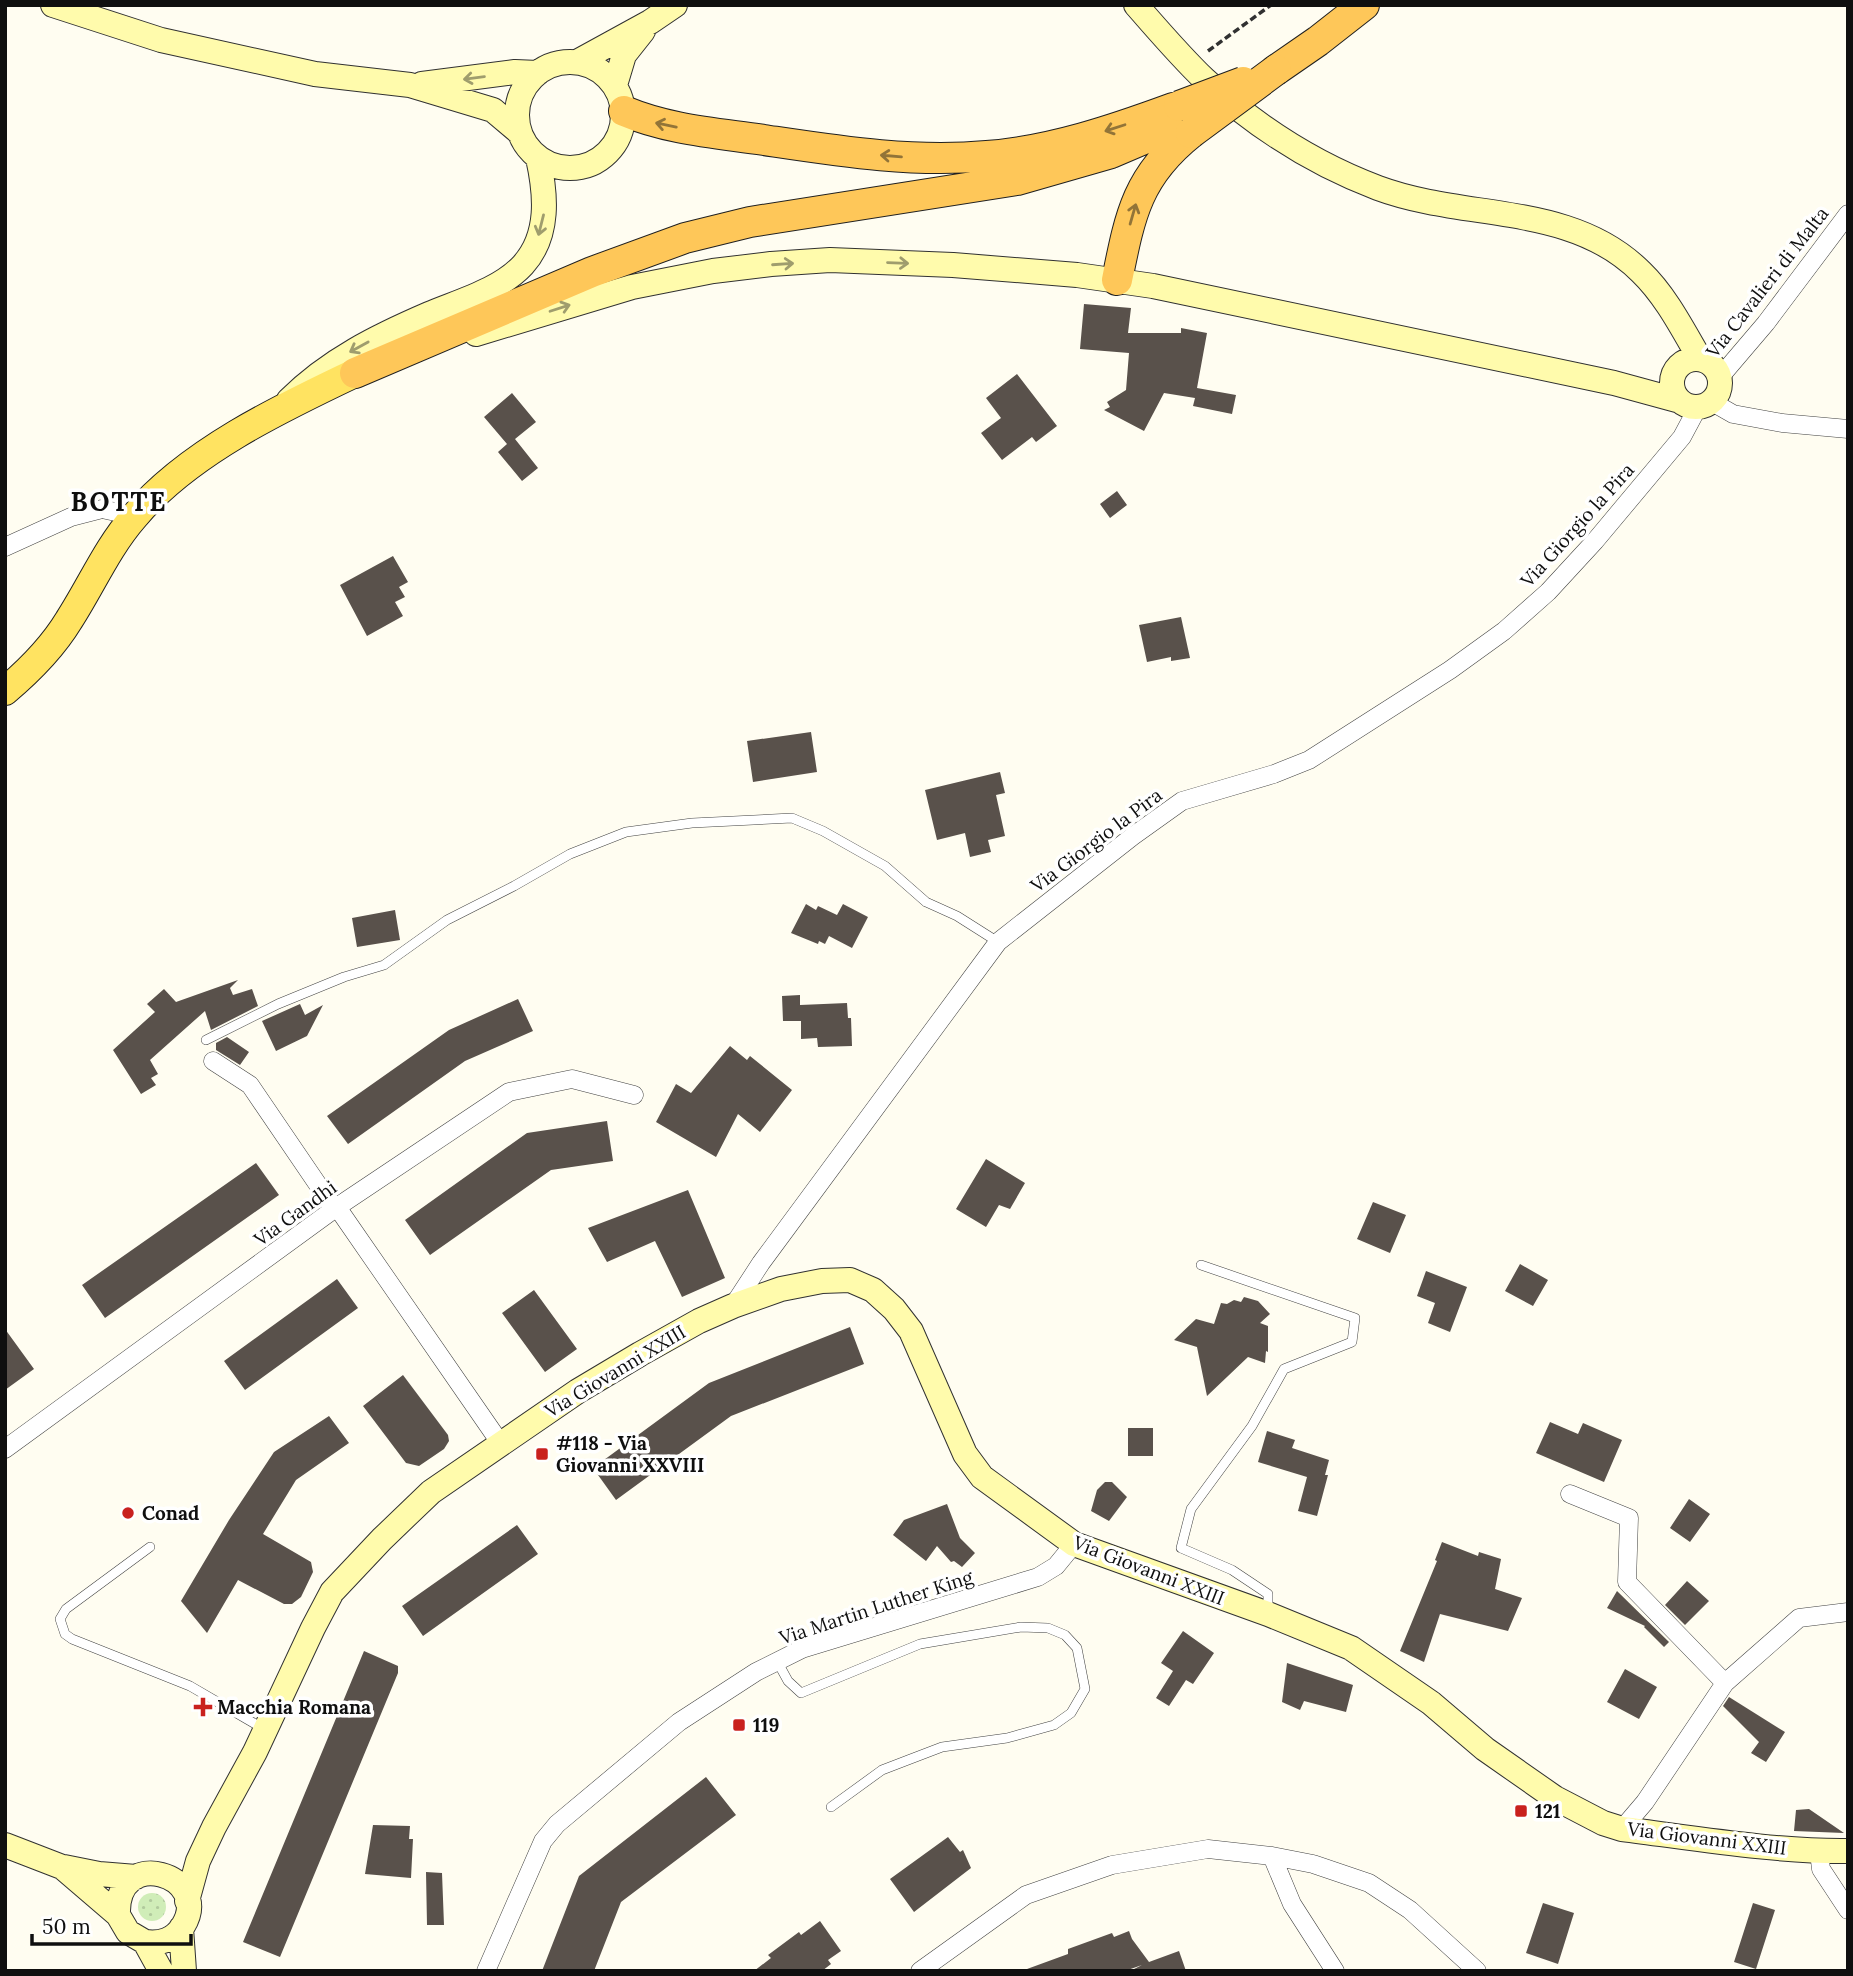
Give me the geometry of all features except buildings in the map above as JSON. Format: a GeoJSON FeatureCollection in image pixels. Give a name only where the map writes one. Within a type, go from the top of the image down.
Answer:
{"type":"FeatureCollection","features":[{"type":"Feature","properties":{"kind":"highway"},"geometry":{"type":"LineString","coordinates":[[355,373],[592,271],[685,238],[782,216],[967,190],[1017,180],[1111,153],[1186,120],[1276,70],[1364,5]]}},
{"type":"Feature","properties":{"kind":"highway"},"geometry":{"type":"LineString","coordinates":[[620,98],[655,124],[865,154],[941,158],[995,156],[1039,148],[1116,128],[1186,120]]}},
{"type":"Feature","properties":{"kind":"highway"},"geometry":{"type":"LineString","coordinates":[[1116,280],[1129,226],[1143,186],[1186,120]]}},
{"type":"Feature","properties":{"kind":"main road"},"geometry":{"type":"LineString","coordinates":[[53,5],[161,40],[303,71],[410,85],[493,110],[519,132]]}},
{"type":"Feature","properties":{"kind":"main road"},"geometry":{"type":"LineString","coordinates":[[578,62],[675,5]]}},
{"type":"Feature","properties":{"kind":"main road"},"geometry":{"type":"LineString","coordinates":[[1136,5],[1189,64],[1221,93],[1265,128],[1317,161],[1394,193],[1427,202],[1557,224],[1601,241],[1622,254],[1640,271],[1669,309],[1685,366]]}},
{"type":"Feature","properties":{"kind":"main road"},"geometry":{"type":"LineString","coordinates":[[620,98],[599,70],[578,62],[564,62],[538,73],[526,85],[519,99],[519,132],[526,147],[550,165],[563,169],[582,168],[600,160],[614,147],[622,130],[620,98],[624,55],[650,22]]}},
{"type":"Feature","properties":{"kind":"main road"},"geometry":{"type":"LineString","coordinates":[[410,85],[515,72],[538,73]]}},
{"type":"Feature","properties":{"kind":"main road"},"geometry":{"type":"LineString","coordinates":[[280,410],[307,383],[352,350],[407,323],[482,292],[522,266],[535,246],[544,213],[544,191],[538,158]]}},
{"type":"Feature","properties":{"kind":"main road"},"geometry":{"type":"LineString","coordinates":[[5,691],[44,655],[57,639],[110,550],[134,516],[188,467],[280,410],[355,373],[604,293],[686,275],[742,267],[830,260],[995,268],[1116,280],[1614,383],[1697,403],[1720,390],[1720,377],[1709,362],[1685,366],[1647,380],[1614,383]]}},
{"type":"Feature","properties":{"kind":"main road"},"geometry":{"type":"LineString","coordinates":[[1685,366],[1672,383],[1674,393],[1697,403]]}},
{"type":"Feature","properties":{"kind":"main road","name":"Via Giovanni XXIII"},"geometry":{"type":"LineString","coordinates":[[187,1900],[198,1861],[214,1827],[266,1730],[332,1592],[431,1492],[578,1391],[699,1321],[781,1289],[822,1281],[850,1280],[873,1290],[894,1309],[911,1331],[965,1454],[982,1477],[1074,1544],[1268,1614],[1351,1648],[1431,1703],[1485,1749],[1555,1798],[1602,1823],[1622,1829],[1819,1852],[1848,1851]]}},
{"type":"Feature","properties":{"kind":"main road","name":"Via Giovanni XXIII"},"geometry":{"type":"LineString","coordinates":[[148,1875],[188,1852],[214,1827]]}},
{"type":"Feature","properties":{"kind":"main road"},"geometry":{"type":"LineString","coordinates":[[5,1845],[62,1867],[99,1874],[148,1875],[178,1883],[187,1900],[187,1915],[181,1928],[165,1940],[145,1942]]}},
{"type":"Feature","properties":{"kind":"main road"},"geometry":{"type":"LineString","coordinates":[[62,1867],[118,1915],[128,1933],[145,1942],[161,1971]]}},
{"type":"Feature","properties":{"kind":"main road"},"geometry":{"type":"LineString","coordinates":[[118,1915],[120,1893],[127,1884],[148,1875]]}},
{"type":"Feature","properties":{"kind":"main road"},"geometry":{"type":"LineString","coordinates":[[181,1928],[184,1971]]}},
{"type":"Feature","properties":{"kind":"street","name":"Via Cavalieri di Malta"},"geometry":{"type":"LineString","coordinates":[[1720,377],[1766,323],[1848,214]]}},
{"type":"Feature","properties":{"kind":"street"},"geometry":{"type":"LineString","coordinates":[[1697,403],[1733,414],[1782,423],[1848,429]]}},
{"type":"Feature","properties":{"kind":"street","name":"Via Giorgio la Pira"},"geometry":{"type":"LineString","coordinates":[[733,1306],[761,1263],[998,942],[1182,801],[1274,774],[1309,760],[1450,670],[1504,631],[1548,592],[1595,541],[1682,437],[1697,403]]}},
{"type":"Feature","properties":{"kind":"street"},"geometry":{"type":"LineString","coordinates":[[5,547],[71,517],[103,509],[134,516]]}},
{"type":"Feature","properties":{"kind":"street"},"geometry":{"type":"LineString","coordinates":[[213,1062],[250,1085],[328,1201],[337,1207],[501,1444]]}},
{"type":"Feature","properties":{"kind":"street","name":"Via Gandhi"},"geometry":{"type":"LineString","coordinates":[[5,1449],[337,1207],[509,1092],[572,1079],[634,1094]]}},
{"type":"Feature","properties":{"kind":"street"},"geometry":{"type":"LineString","coordinates":[[1570,1494],[1629,1518],[1627,1582],[1725,1683]]}},
{"type":"Feature","properties":{"kind":"street","name":"Via Martin Luther King"},"geometry":{"type":"LineString","coordinates":[[486,1971],[543,1841],[557,1824],[680,1722],[756,1672],[802,1649],[1038,1577],[1056,1566],[1074,1544]]}},
{"type":"Feature","properties":{"kind":"street"},"geometry":{"type":"LineString","coordinates":[[1622,1829],[1645,1801],[1725,1683],[1799,1618],[1848,1612]]}},
{"type":"Feature","properties":{"kind":"street"},"geometry":{"type":"LineString","coordinates":[[920,1971],[1026,1895],[1112,1865],[1208,1850],[1272,1856],[1313,1864],[1381,1889],[1410,1910],[1477,1971]]}},
{"type":"Feature","properties":{"kind":"street"},"geometry":{"type":"LineString","coordinates":[[1819,1852],[1821,1869],[1848,1910]]}},
{"type":"Feature","properties":{"kind":"street"},"geometry":{"type":"LineString","coordinates":[[1272,1856],[1292,1904],[1335,1971]]}},
{"type":"Feature","properties":{"kind":"lane"},"geometry":{"type":"LineString","coordinates":[[206,1040],[278,1004],[344,977],[384,965],[447,920],[514,886],[570,853],[626,832],[692,823],[792,818],[823,831],[885,866],[926,902],[957,916],[998,942]]}},
{"type":"Feature","properties":{"kind":"lane"},"geometry":{"type":"LineString","coordinates":[[1202,1265],[1355,1318],[1352,1342],[1284,1369],[1252,1426],[1191,1509],[1181,1548],[1232,1570],[1268,1594],[1268,1614]]}},
{"type":"Feature","properties":{"kind":"lane"},"geometry":{"type":"LineString","coordinates":[[150,1547],[66,1609],[60,1619],[65,1633],[87,1646],[190,1686],[266,1730]]}},
{"type":"Feature","properties":{"kind":"lane"},"geometry":{"type":"LineString","coordinates":[[777,1661],[789,1681],[801,1693],[920,1644],[996,1631],[1021,1627],[1048,1628],[1065,1635],[1077,1648],[1085,1689],[1071,1713],[1054,1725],[1007,1738],[942,1747],[882,1770],[831,1807]]}},
{"type":"Feature","properties":{"kind":"path"},"geometry":{"type":"LineString","coordinates":[[1189,64],[1271,5]]}},
{"type":"Feature","properties":{"kind":"green space"},"geometry":{"type":"Polygon","coordinates":[[[152,1893],[162,1897],[166,1907],[162,1917],[152,1921],[142,1917],[138,1907],[142,1897],[152,1893]]]}},
{"type":"Feature","properties":{"kind":"place","name":"#118 - Via Giovanni XXVIII"},"geometry":{"type":"Point","coordinates":[542,1454]}},
{"type":"Feature","properties":{"kind":"place","name":"Conad"},"geometry":{"type":"Point","coordinates":[128,1513]}},
{"type":"Feature","properties":{"kind":"place","name":"Macchia Romana"},"geometry":{"type":"Point","coordinates":[203,1707]}},
{"type":"Feature","properties":{"kind":"place","name":"119"},"geometry":{"type":"Point","coordinates":[739,1725]}},
{"type":"Feature","properties":{"kind":"place","name":"121"},"geometry":{"type":"Point","coordinates":[1521,1811]}},
{"type":"Feature","properties":{"kind":"district","name":"BOTTE"},"geometry":{"type":"Point","coordinates":[119,502]}}]}
